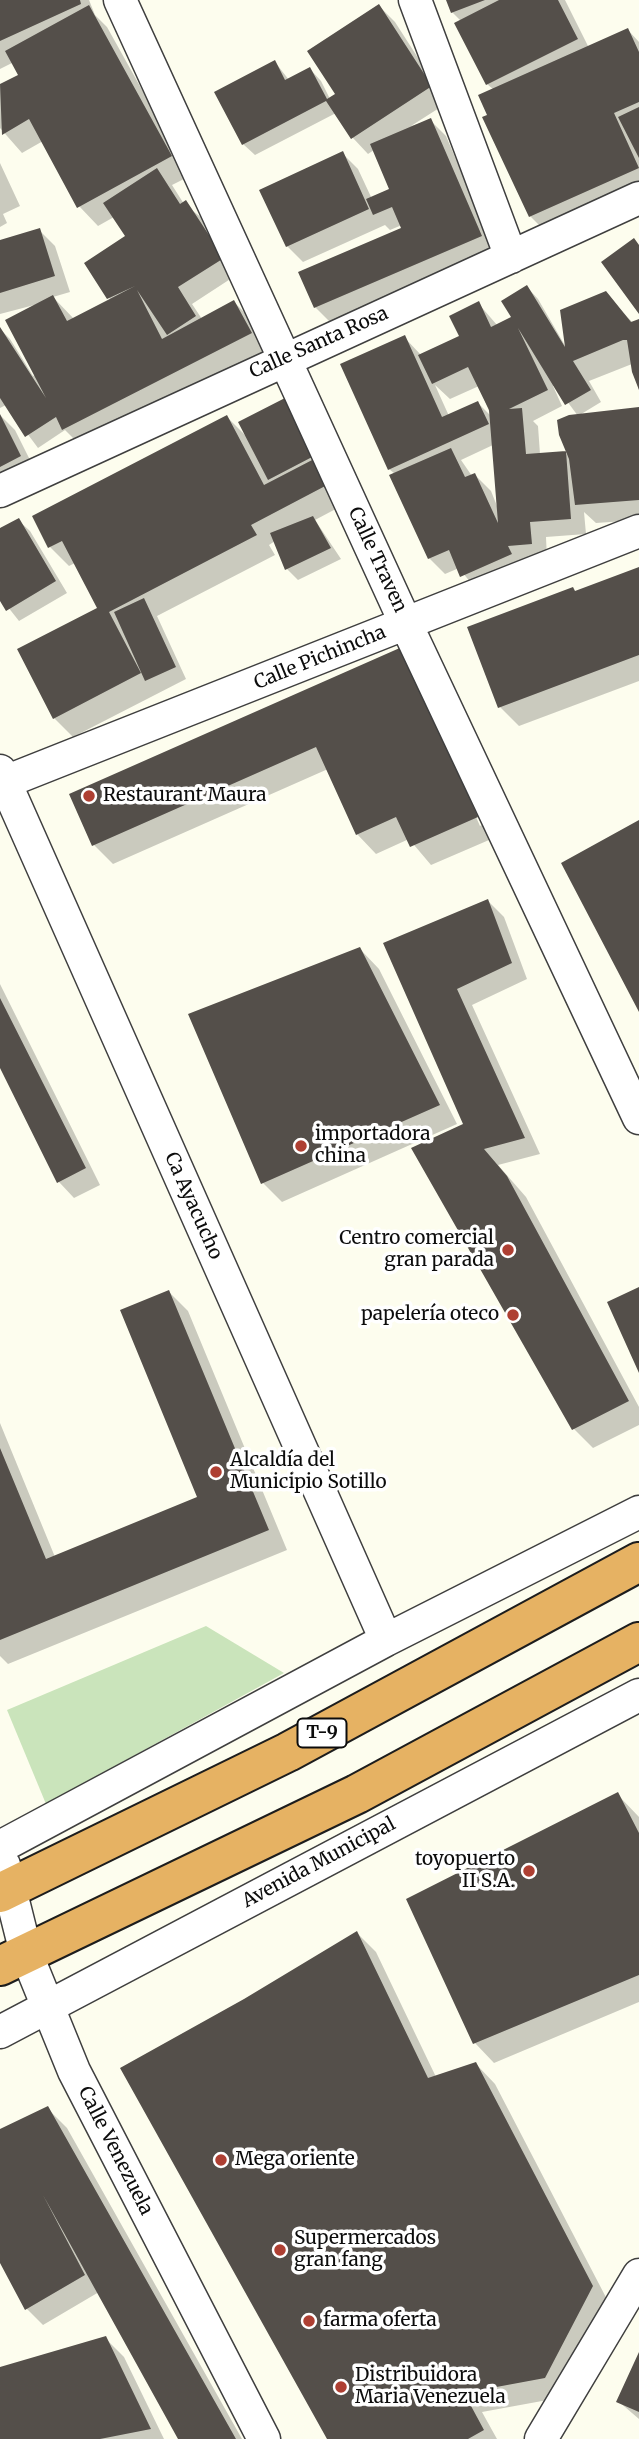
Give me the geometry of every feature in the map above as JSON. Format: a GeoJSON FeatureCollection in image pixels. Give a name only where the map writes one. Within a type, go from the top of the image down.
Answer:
{"type":"FeatureCollection","features":[{"type":"Feature","properties":{"kind":"highway","name":"T-9"},"geometry":{"type":"LineString","coordinates":[[5,1890],[288,1752],[639,1562]]}},
{"type":"Feature","properties":{"kind":"highway"},"geometry":{"type":"LineString","coordinates":[[13,1960],[358,1794],[639,1642]]}},
{"type":"Feature","properties":{"kind":"street","name":"Calle Traven"},"geometry":{"type":"LineString","coordinates":[[120,0],[406,624],[639,1118]]}},
{"type":"Feature","properties":{"kind":"street"},"geometry":{"type":"LineString","coordinates":[[415,0],[511,257]]}},
{"type":"Feature","properties":{"kind":"street","name":"Calle Santa Rosa"},"geometry":{"type":"LineString","coordinates":[[0,491],[639,198]]}},
{"type":"Feature","properties":{"kind":"street","name":"Calle Pichincha"},"geometry":{"type":"LineString","coordinates":[[2,779],[406,624],[639,531]]}},
{"type":"Feature","properties":{"kind":"street","name":"Ca Ayacucho"},"geometry":{"type":"LineString","coordinates":[[2,779],[386,1640]]}},
{"type":"Feature","properties":{"kind":"street","name":"T-9"},"geometry":{"type":"LineString","coordinates":[[0,1849],[386,1640],[639,1511]]}},
{"type":"Feature","properties":{"kind":"street","name":"Avenida Municipal"},"geometry":{"type":"LineString","coordinates":[[0,2032],[639,1695]]}},
{"type":"Feature","properties":{"kind":"street","name":"Calle Venezuela"},"geometry":{"type":"LineString","coordinates":[[0,1849],[13,1960],[45,2007],[74,2071],[264,2439]]}},
{"type":"Feature","properties":{"kind":"street"},"geometry":{"type":"LineString","coordinates":[[541,2439],[639,2274]]}},
{"type":"Feature","properties":{"kind":"green space"},"geometry":{"type":"Polygon","coordinates":[[[206,1626],[284,1673],[46,1804],[7,1710],[206,1626]]]}},
{"type":"Feature","properties":{"kind":"building"},"geometry":{"type":"Polygon","coordinates":[[[0,0],[80,0],[81,4],[0,41],[0,0]]]}},
{"type":"Feature","properties":{"kind":"building"},"geometry":{"type":"Polygon","coordinates":[[[446,0],[485,0],[451,13],[446,0]]]}},
{"type":"Feature","properties":{"kind":"building"},"geometry":{"type":"Polygon","coordinates":[[[499,0],[558,0],[578,39],[486,85],[454,23],[499,0]]]}},
{"type":"Feature","properties":{"kind":"building"},"geometry":{"type":"Polygon","coordinates":[[[379,4],[432,86],[351,139],[326,101],[242,145],[214,92],[275,60],[285,80],[310,67],[327,99],[335,94],[307,51],[379,4]]]}},
{"type":"Feature","properties":{"kind":"building"},"geometry":{"type":"Polygon","coordinates":[[[89,5],[172,156],[77,208],[29,119],[2,135],[0,84],[18,75],[5,51],[89,5]]]}},
{"type":"Feature","properties":{"kind":"building"},"geometry":{"type":"Polygon","coordinates":[[[628,28],[639,52],[639,102],[614,113],[639,168],[529,217],[482,117],[487,115],[478,95],[628,28]]]}},
{"type":"Feature","properties":{"kind":"building"},"geometry":{"type":"Polygon","coordinates":[[[639,107],[639,158],[618,117],[639,107]]]}},
{"type":"Feature","properties":{"kind":"building"},"geometry":{"type":"Polygon","coordinates":[[[431,118],[482,236],[314,308],[298,272],[401,228],[392,207],[373,215],[366,199],[389,189],[370,144],[431,118]]]}},
{"type":"Feature","properties":{"kind":"building"},"geometry":{"type":"Polygon","coordinates":[[[343,151],[369,209],[286,247],[259,190],[343,151]]]}},
{"type":"Feature","properties":{"kind":"building"},"geometry":{"type":"Polygon","coordinates":[[[157,168],[180,204],[186,200],[224,258],[178,287],[196,316],[167,335],[137,290],[162,339],[234,300],[252,333],[62,430],[56,417],[25,437],[0,398],[0,327],[46,398],[5,320],[53,295],[67,321],[135,286],[107,299],[84,263],[125,236],[103,203],[157,168]]]}},
{"type":"Feature","properties":{"kind":"building"},"geometry":{"type":"Polygon","coordinates":[[[40,228],[55,276],[0,293],[0,240],[40,228]]]}},
{"type":"Feature","properties":{"kind":"building"},"geometry":{"type":"Polygon","coordinates":[[[634,238],[639,245],[639,314],[601,262],[634,238]]]}},
{"type":"Feature","properties":{"kind":"building"},"geometry":{"type":"Polygon","coordinates":[[[527,285],[565,347],[560,310],[606,291],[631,322],[639,319],[639,390],[632,372],[627,340],[623,340],[573,361],[591,390],[565,405],[518,328],[548,390],[509,409],[522,408],[526,454],[566,451],[571,519],[530,522],[532,544],[508,546],[512,554],[460,577],[449,550],[428,559],[389,475],[451,448],[465,477],[475,473],[498,523],[489,410],[468,367],[432,384],[418,355],[459,336],[449,316],[479,301],[491,327],[511,317],[501,301],[527,285]]]}},
{"type":"Feature","properties":{"kind":"building"},"geometry":{"type":"Polygon","coordinates":[[[405,335],[442,417],[478,401],[489,424],[388,470],[340,364],[405,335]]]}},
{"type":"Feature","properties":{"kind":"building"},"geometry":{"type":"Polygon","coordinates":[[[285,398],[314,456],[268,480],[238,422],[285,398]]]}},
{"type":"Feature","properties":{"kind":"building"},"geometry":{"type":"Polygon","coordinates":[[[639,407],[639,500],[575,505],[569,459],[559,435],[557,420],[569,415],[639,407]]]}},
{"type":"Feature","properties":{"kind":"building"},"geometry":{"type":"Polygon","coordinates":[[[0,414],[21,456],[0,467],[0,414]]]}},
{"type":"Feature","properties":{"kind":"building"},"geometry":{"type":"Polygon","coordinates":[[[227,415],[264,485],[316,458],[329,484],[251,525],[257,535],[109,612],[141,673],[53,719],[17,649],[97,608],[62,541],[48,548],[32,516],[227,415]]]}},
{"type":"Feature","properties":{"kind":"building"},"geometry":{"type":"Polygon","coordinates":[[[313,516],[331,548],[285,570],[270,533],[313,516]]]}},
{"type":"Feature","properties":{"kind":"building"},"geometry":{"type":"Polygon","coordinates":[[[19,518],[56,581],[6,611],[0,601],[0,528],[19,518]]]}},
{"type":"Feature","properties":{"kind":"building"},"geometry":{"type":"Polygon","coordinates":[[[639,567],[639,655],[498,708],[467,627],[573,587],[575,591],[639,567]]]}},
{"type":"Feature","properties":{"kind":"building"},"geometry":{"type":"Polygon","coordinates":[[[144,598],[176,667],[145,681],[114,612],[144,598]]]}},
{"type":"Feature","properties":{"kind":"building"},"geometry":{"type":"Polygon","coordinates":[[[402,647],[478,817],[410,847],[396,817],[356,835],[316,747],[92,846],[69,794],[402,647]]]}},
{"type":"Feature","properties":{"kind":"building"},"geometry":{"type":"Polygon","coordinates":[[[639,820],[639,1012],[561,863],[639,820]]]}},
{"type":"Feature","properties":{"kind":"building"},"geometry":{"type":"Polygon","coordinates":[[[488,899],[512,963],[457,989],[525,1138],[484,1149],[507,1176],[629,1401],[572,1430],[411,1148],[463,1124],[383,943],[488,899]]]}},
{"type":"Feature","properties":{"kind":"building"},"geometry":{"type":"Polygon","coordinates":[[[360,947],[440,1105],[261,1184],[188,1014],[360,947]]]}},
{"type":"Feature","properties":{"kind":"building"},"geometry":{"type":"Polygon","coordinates":[[[0,998],[86,1168],[57,1183],[0,1068],[0,998]]]}},
{"type":"Feature","properties":{"kind":"building"},"geometry":{"type":"Polygon","coordinates":[[[639,1287],[639,1373],[607,1302],[639,1287]]]}},
{"type":"Feature","properties":{"kind":"building","name":"Alcaldía del Municipio Sotillo"},"geometry":{"type":"Polygon","coordinates":[[[169,1290],[269,1530],[0,1640],[0,1448],[46,1559],[197,1497],[120,1310],[169,1290]]]}},
{"type":"Feature","properties":{"kind":"building"},"geometry":{"type":"Polygon","coordinates":[[[618,1792],[639,1833],[639,1975],[473,2044],[406,1899],[618,1792]]]}},
{"type":"Feature","properties":{"kind":"building"},"geometry":{"type":"Polygon","coordinates":[[[357,1931],[428,2078],[476,2062],[593,2286],[545,2378],[464,2393],[484,2430],[468,2439],[327,2439],[120,2068],[244,1999],[357,1931]]]}},
{"type":"Feature","properties":{"kind":"building"},"geometry":{"type":"Polygon","coordinates":[[[48,2106],[236,2439],[178,2439],[43,2195],[85,2275],[25,2310],[0,2263],[0,2129],[48,2106]]]}},
{"type":"Feature","properties":{"kind":"building"},"geometry":{"type":"Polygon","coordinates":[[[106,2336],[151,2429],[100,2439],[0,2439],[0,2367],[106,2336]]]}},
{"type":"Feature","properties":{"kind":"building"},"geometry":{"type":"Polygon","coordinates":[[[639,2352],[639,2412],[616,2402],[639,2352]]]}},
{"type":"Feature","properties":{"kind":"place","name":"Restaurant Maura"},"geometry":{"type":"Point","coordinates":[89,796]}},
{"type":"Feature","properties":{"kind":"place","name":"importadora china"},"geometry":{"type":"Point","coordinates":[301,1146]}},
{"type":"Feature","properties":{"kind":"place","name":"Centro comercial gran parada"},"geometry":{"type":"Point","coordinates":[508,1250]}},
{"type":"Feature","properties":{"kind":"place","name":"papelería oteco"},"geometry":{"type":"Point","coordinates":[513,1315]}},
{"type":"Feature","properties":{"kind":"place","name":"Alcaldía del Municipio Sotillo"},"geometry":{"type":"Point","coordinates":[216,1472]}},
{"type":"Feature","properties":{"kind":"place","name":"toyopuerto II S.A."},"geometry":{"type":"Point","coordinates":[529,1871]}},
{"type":"Feature","properties":{"kind":"place","name":"Mega oriente"},"geometry":{"type":"Point","coordinates":[221,2160]}},
{"type":"Feature","properties":{"kind":"place","name":"Supermercados gran fang"},"geometry":{"type":"Point","coordinates":[280,2250]}},
{"type":"Feature","properties":{"kind":"place","name":"farma oferta"},"geometry":{"type":"Point","coordinates":[309,2321]}},
{"type":"Feature","properties":{"kind":"place","name":"Distribuidora Maria Venezuela"},"geometry":{"type":"Point","coordinates":[341,2387]}}]}
